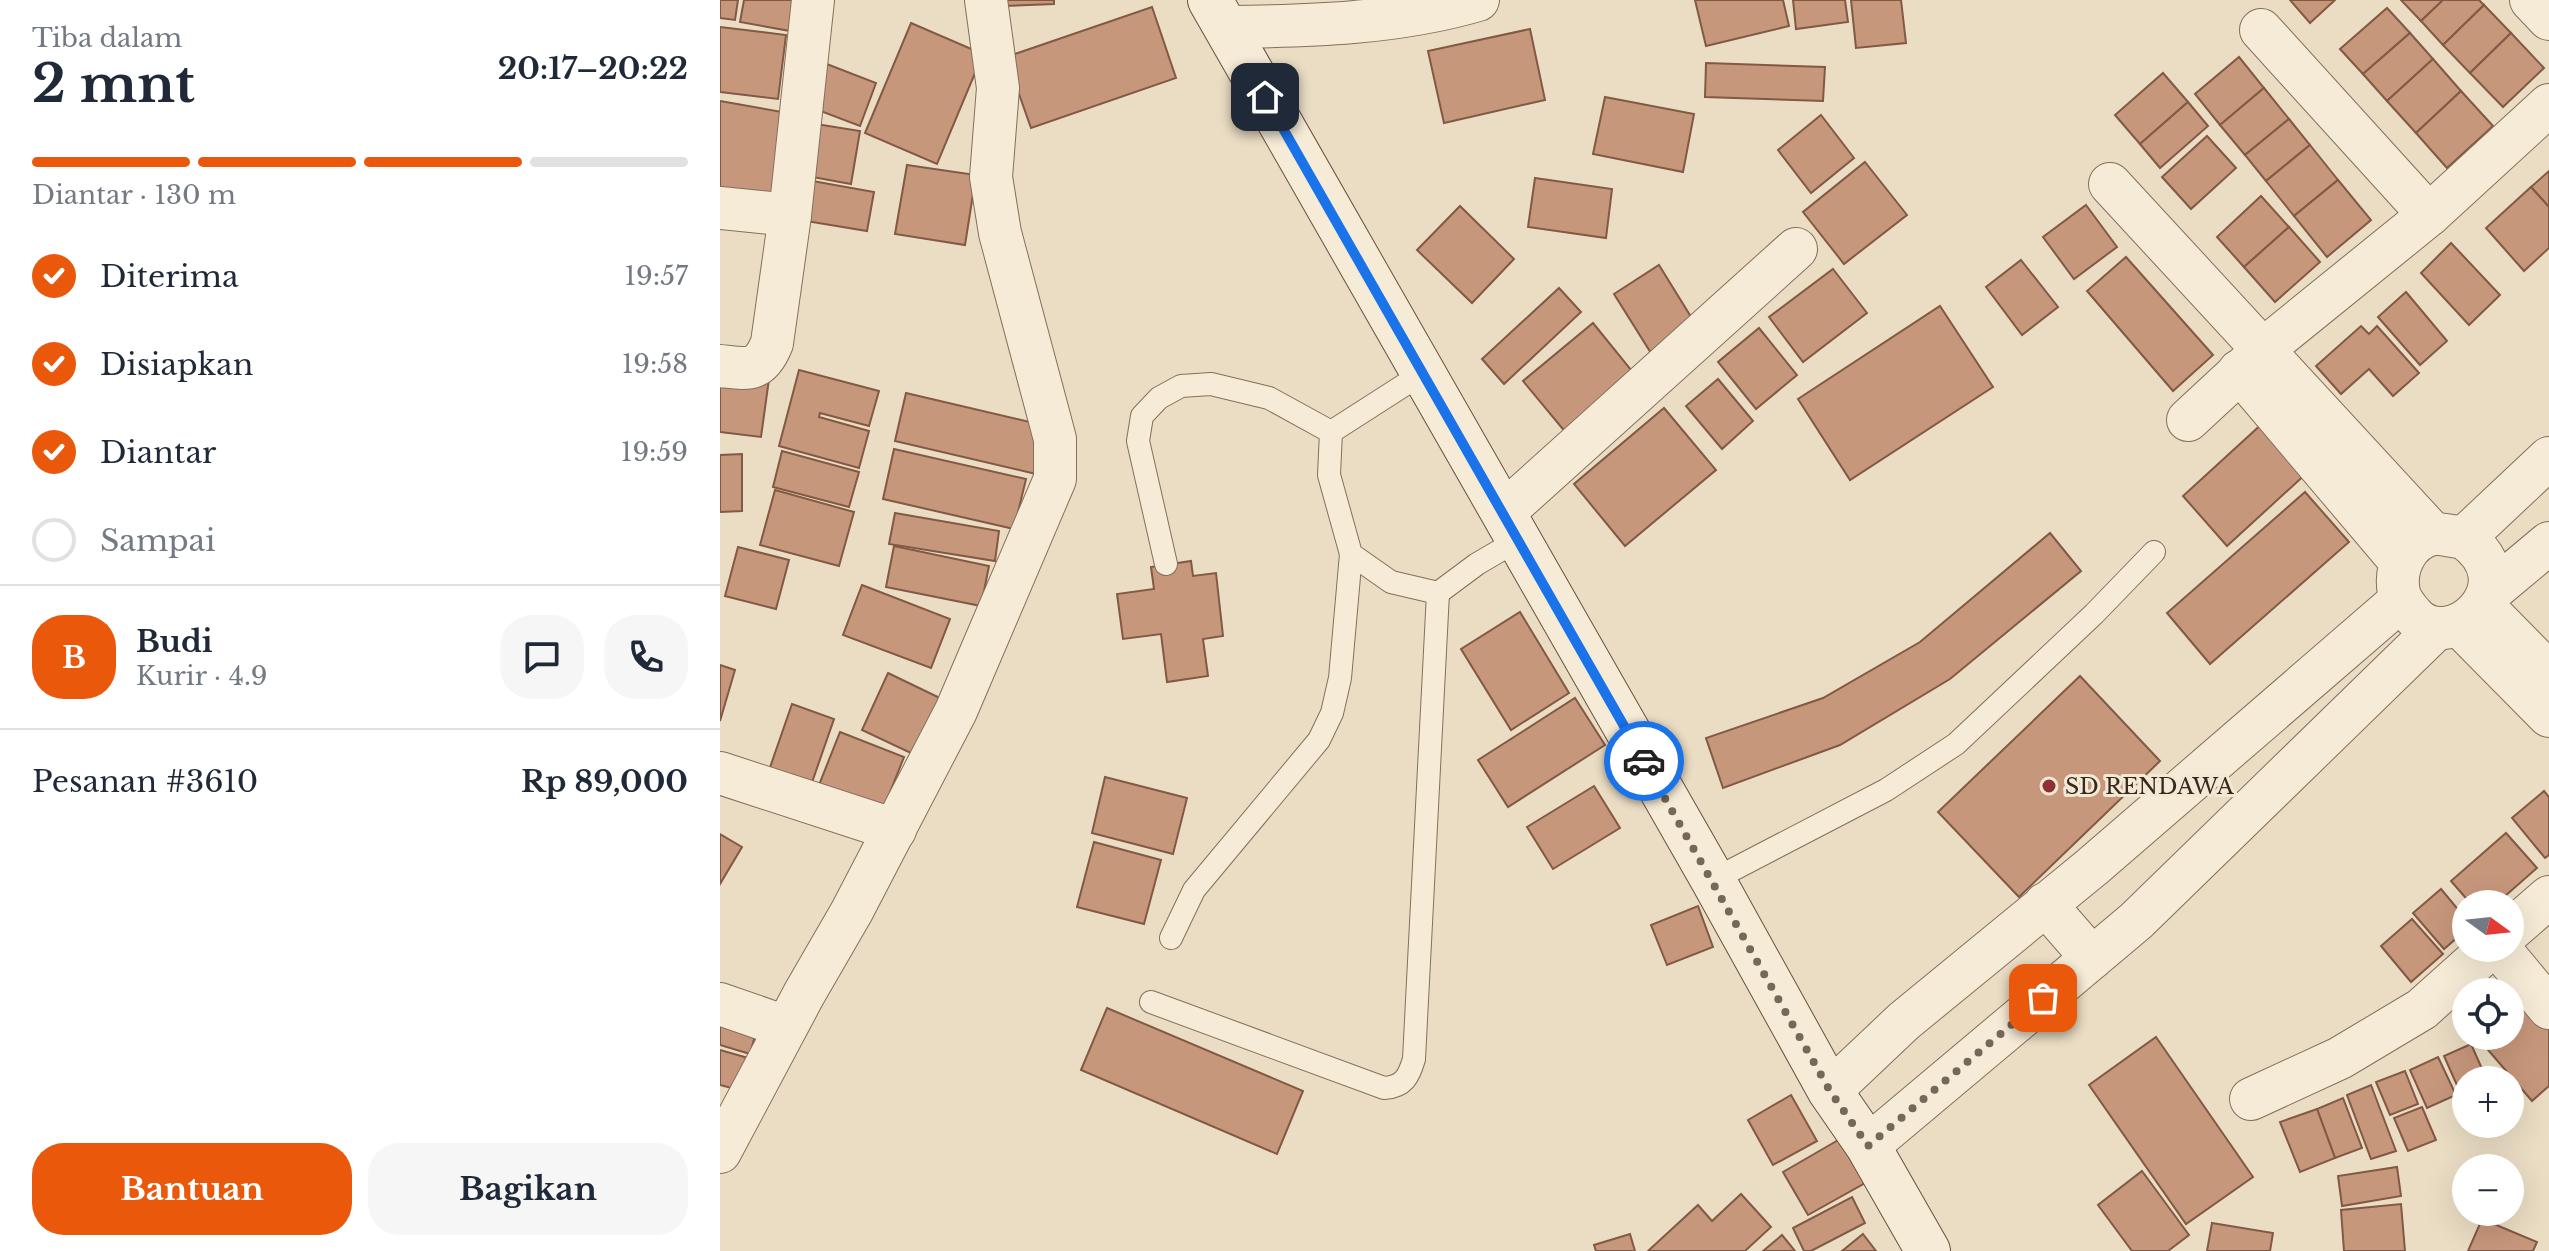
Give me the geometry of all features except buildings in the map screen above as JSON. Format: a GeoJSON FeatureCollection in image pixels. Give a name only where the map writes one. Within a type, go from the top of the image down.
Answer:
{"type":"FeatureCollection","features":[{"type":"Feature","properties":{"kind":"street"},"geometry":{"type":"LineString","coordinates":[[720,366],[747,369],[765,359],[772,343],[790,215],[813,0]]}},
{"type":"Feature","properties":{"kind":"street"},"geometry":{"type":"LineString","coordinates":[[720,1152],[956,711],[1055,479],[1055,439],[1000,233],[991,177],[998,88],[986,0]]}},
{"type":"Feature","properties":{"kind":"street"},"geometry":{"type":"LineString","coordinates":[[1218,14],[1315,26],[1388,19],[1478,0]]}},
{"type":"Feature","properties":{"kind":"street"},"geometry":{"type":"LineString","coordinates":[[2531,0],[2549,19]]}},
{"type":"Feature","properties":{"kind":"street"},"geometry":{"type":"LineString","coordinates":[[1218,14],[1713,880],[1830,1091],[1868,1146],[1928,1251]]}},
{"type":"Feature","properties":{"kind":"street"},"geometry":{"type":"LineString","coordinates":[[2261,30],[2429,215]]}},
{"type":"Feature","properties":{"kind":"street"},"geometry":{"type":"LineString","coordinates":[[2188,420],[2251,360],[2429,215],[2549,105]]}},
{"type":"Feature","properties":{"kind":"street"},"geometry":{"type":"LineString","coordinates":[[2110,184],[2251,360],[2400,580],[2415,619],[2467,613],[2549,673]]}},
{"type":"Feature","properties":{"kind":"street"},"geometry":{"type":"LineString","coordinates":[[720,208],[790,215]]}},
{"type":"Feature","properties":{"kind":"street"},"geometry":{"type":"LineString","coordinates":[[1511,527],[1796,249]]}},
{"type":"Feature","properties":{"kind":"street"},"geometry":{"type":"LineString","coordinates":[[2251,360],[2448,536],[2477,548],[2486,561],[2491,578],[2467,613]]}},
{"type":"Feature","properties":{"kind":"street"},"geometry":{"type":"LineString","coordinates":[[1830,1091],[1904,1021],[2092,867],[2400,580],[2413,544],[2448,536],[2549,458]]}},
{"type":"Feature","properties":{"kind":"street"},"geometry":{"type":"LineString","coordinates":[[1868,1146],[2136,921],[2467,613],[2549,543]]}},
{"type":"Feature","properties":{"kind":"street"},"geometry":{"type":"LineString","coordinates":[[2467,613],[2549,716]]}},
{"type":"Feature","properties":{"kind":"street"},"geometry":{"type":"LineString","coordinates":[[720,773],[895,830]]}},
{"type":"Feature","properties":{"kind":"street"},"geometry":{"type":"LineString","coordinates":[[2524,919],[2549,897]]}},
{"type":"Feature","properties":{"kind":"street"},"geometry":{"type":"LineString","coordinates":[[2045,904],[2092,958]]}},
{"type":"Feature","properties":{"kind":"street"},"geometry":{"type":"LineString","coordinates":[[2251,1099],[2340,1058],[2422,1009],[2474,962]]}},
{"type":"Feature","properties":{"kind":"street"},"geometry":{"type":"LineString","coordinates":[[2511,962],[2549,1008]]}},
{"type":"Feature","properties":{"kind":"street"},"geometry":{"type":"LineString","coordinates":[[720,1004],[786,1027]]}},
{"type":"Feature","properties":{"kind":"lane"},"geometry":{"type":"LineString","coordinates":[[1331,432],[1423,373]]}},
{"type":"Feature","properties":{"kind":"lane"},"geometry":{"type":"LineString","coordinates":[[1166,564],[1138,441],[1142,416],[1159,398],[1181,386],[1211,384],[1269,398],[1331,432]]}},
{"type":"Feature","properties":{"kind":"lane"},"geometry":{"type":"LineString","coordinates":[[1171,938],[1194,890],[1319,740],[1332,713],[1340,678],[1351,554],[1329,475],[1331,432]]}},
{"type":"Feature","properties":{"kind":"lane"},"geometry":{"type":"LineString","coordinates":[[1351,554],[1391,582],[1438,593],[1477,564],[1511,527]]}},
{"type":"Feature","properties":{"kind":"lane"},"geometry":{"type":"LineString","coordinates":[[1713,880],[1886,790],[1956,744],[2094,614],[2154,552]]}},
{"type":"Feature","properties":{"kind":"lane"},"geometry":{"type":"LineString","coordinates":[[1151,1002],[1384,1088],[1394,1088],[1409,1078],[1414,1059],[1438,593]]}},
{"type":"Feature","properties":{"kind":"way so far"},"geometry":{"type":"LineString","coordinates":[[1644,761],[1830,1091],[1868,1146],[2043,998]]}},
{"type":"Feature","properties":{"kind":"place","name":"SD RENDAWA"},"geometry":{"type":"Point","coordinates":[2049,786]}},
{"type":"Feature","properties":{"kind":"route"},"geometry":{"type":"LineString","coordinates":[[1265,97],[1644,761]]}}]}
